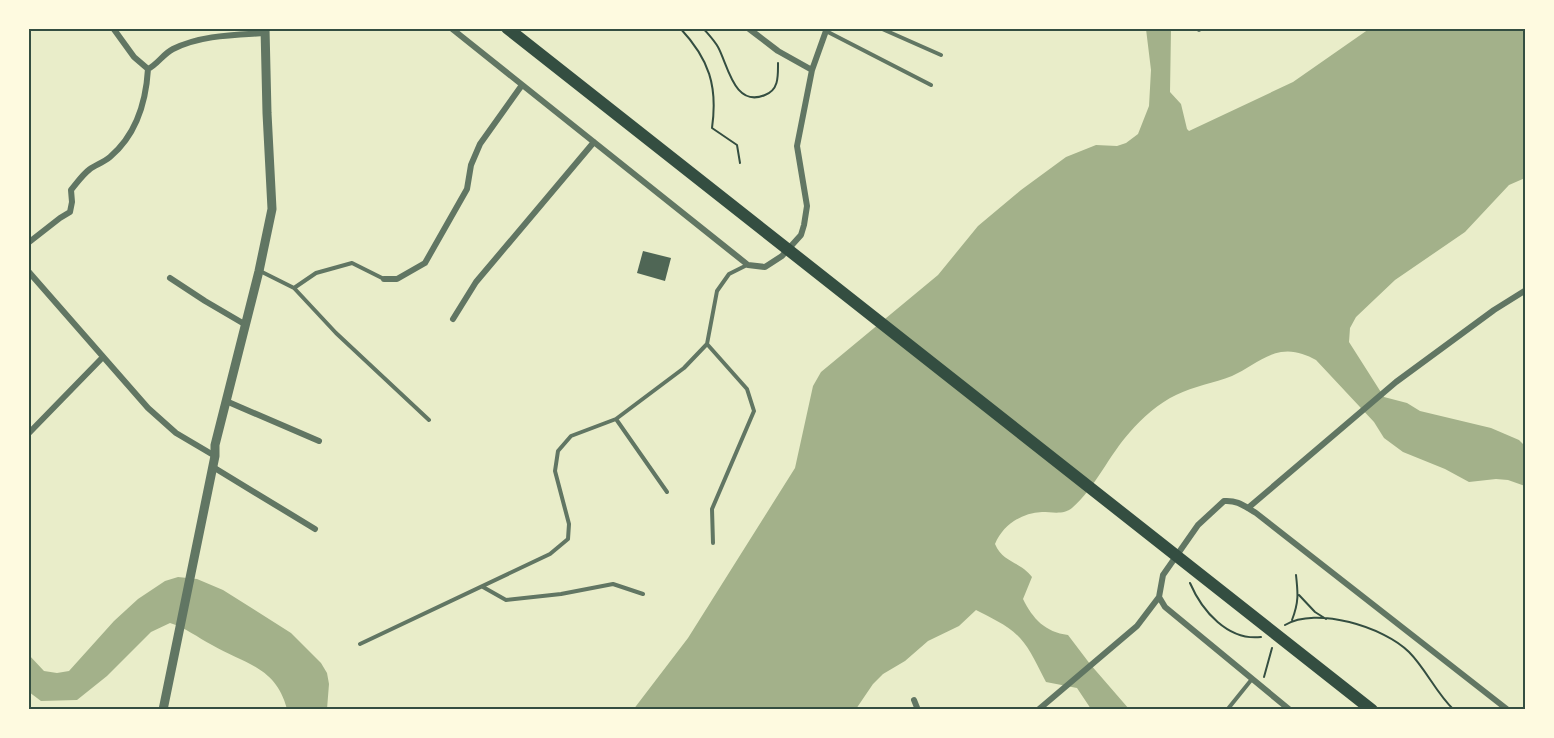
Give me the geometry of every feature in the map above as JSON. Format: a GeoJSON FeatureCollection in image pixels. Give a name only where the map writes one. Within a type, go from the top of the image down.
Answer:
{"type":"FeatureCollection","features":[{"type":"Feature","properties":{"kind":"main road"},"geometry":{"type":"LineString","coordinates":[[507,28],[1372,710]]}},
{"type":"Feature","properties":{"kind":"street"},"geometry":{"type":"LineString","coordinates":[[112,28],[134,57],[148,69]]}},
{"type":"Feature","properties":{"kind":"street"},"geometry":{"type":"LineString","coordinates":[[451,28],[748,265],[765,267],[782,256],[801,235],[804,225],[807,206],[797,146],[812,70],[826,30]]}},
{"type":"Feature","properties":{"kind":"street"},"geometry":{"type":"LineString","coordinates":[[748,28],[778,51],[812,70]]}},
{"type":"Feature","properties":{"kind":"street"},"geometry":{"type":"LineString","coordinates":[[148,69],[156,66],[169,51],[188,41],[265,31],[272,209],[246,325],[215,445],[213,467],[163,710]]}},
{"type":"Feature","properties":{"kind":"street"},"geometry":{"type":"LineString","coordinates":[[28,243],[70,212],[71,190],[87,171],[110,157],[125,140],[140,115],[147,88],[148,69]]}},
{"type":"Feature","properties":{"kind":"street"},"geometry":{"type":"LineString","coordinates":[[384,279],[397,279],[425,263],[467,189],[471,165],[480,144],[522,85]]}},
{"type":"Feature","properties":{"kind":"street"},"geometry":{"type":"LineString","coordinates":[[453,319],[476,282],[594,142]]}},
{"type":"Feature","properties":{"kind":"street"},"geometry":{"type":"LineString","coordinates":[[28,271],[148,408],[176,434],[215,456]]}},
{"type":"Feature","properties":{"kind":"street"},"geometry":{"type":"LineString","coordinates":[[170,278],[205,302],[246,325]]}},
{"type":"Feature","properties":{"kind":"street"},"geometry":{"type":"LineString","coordinates":[[1248,508],[1385,391],[1477,323],[1526,291]]}},
{"type":"Feature","properties":{"kind":"street"},"geometry":{"type":"LineString","coordinates":[[28,434],[103,357]]}},
{"type":"Feature","properties":{"kind":"street"},"geometry":{"type":"LineString","coordinates":[[226,401],[319,441]]}},
{"type":"Feature","properties":{"kind":"street"},"geometry":{"type":"LineString","coordinates":[[213,467],[315,530]]}},
{"type":"Feature","properties":{"kind":"street"},"geometry":{"type":"LineString","coordinates":[[1038,710],[1137,626],[1159,597],[1163,575],[1198,525],[1224,501],[1234,500],[1248,508],[1508,710]]}},
{"type":"Feature","properties":{"kind":"street"},"geometry":{"type":"LineString","coordinates":[[1159,597],[1165,606],[1290,710]]}},
{"type":"Feature","properties":{"kind":"street"},"geometry":{"type":"LineString","coordinates":[[914,700],[918,710]]}},
{"type":"Feature","properties":{"kind":"lane"},"geometry":{"type":"LineString","coordinates":[[880,28],[941,56]]}},
{"type":"Feature","properties":{"kind":"lane"},"geometry":{"type":"LineString","coordinates":[[826,30],[932,85]]}},
{"type":"Feature","properties":{"kind":"lane"},"geometry":{"type":"LineString","coordinates":[[294,288],[316,273],[352,263],[384,279]]}},
{"type":"Feature","properties":{"kind":"lane"},"geometry":{"type":"LineString","coordinates":[[360,644],[550,554],[568,539],[569,524],[555,471],[558,451],[571,436],[616,419],[684,368],[707,344],[717,291],[729,274],[748,265]]}},
{"type":"Feature","properties":{"kind":"lane"},"geometry":{"type":"LineString","coordinates":[[259,271],[294,288],[336,333],[429,420]]}},
{"type":"Feature","properties":{"kind":"lane"},"geometry":{"type":"LineString","coordinates":[[707,344],[747,389],[754,411],[712,509],[713,543]]}},
{"type":"Feature","properties":{"kind":"lane"},"geometry":{"type":"LineString","coordinates":[[616,419],[667,492]]}},
{"type":"Feature","properties":{"kind":"lane"},"geometry":{"type":"LineString","coordinates":[[482,587],[506,600],[561,594],[613,584],[643,594]]}},
{"type":"Feature","properties":{"kind":"lane"},"geometry":{"type":"LineString","coordinates":[[1227,710],[1253,679]]}},
{"type":"Feature","properties":{"kind":"path"},"geometry":{"type":"LineString","coordinates":[[680,28],[698,49],[708,66],[714,101],[712,128],[736,145],[740,163]]}},
{"type":"Feature","properties":{"kind":"path"},"geometry":{"type":"LineString","coordinates":[[703,28],[718,47],[733,83],[739,91],[748,96],[765,95],[774,89],[779,78],[778,51]]}},
{"type":"Feature","properties":{"kind":"path"},"geometry":{"type":"LineString","coordinates":[[1292,621],[1298,606],[1296,575]]}},
{"type":"Feature","properties":{"kind":"path"},"geometry":{"type":"LineString","coordinates":[[1187,576],[1198,597],[1216,622],[1230,631],[1252,638],[1263,637]]}},
{"type":"Feature","properties":{"kind":"path"},"geometry":{"type":"LineString","coordinates":[[1298,594],[1315,612],[1326,619]]}},
{"type":"Feature","properties":{"kind":"path"},"geometry":{"type":"LineString","coordinates":[[1282,626],[1292,621],[1326,619],[1356,624],[1380,632],[1395,640],[1409,652],[1431,684],[1454,710]]}},
{"type":"Feature","properties":{"kind":"path"},"geometry":{"type":"LineString","coordinates":[[1262,686],[1273,646]]}},
{"type":"Feature","properties":{"kind":"shaded area"},"geometry":{"type":"Polygon","coordinates":[[[1146,29],[1171,29],[1170,92],[1181,104],[1189,131],[1293,82],[1369,29],[1525,29],[1525,178],[1509,185],[1465,232],[1395,280],[1356,317],[1350,328],[1349,342],[1384,397],[1407,403],[1420,411],[1491,428],[1519,440],[1525,446],[1525,486],[1508,480],[1496,479],[1469,482],[1445,469],[1403,452],[1384,438],[1374,422],[1316,360],[1299,353],[1281,352],[1268,356],[1232,376],[1190,389],[1163,402],[1130,432],[1081,500],[1072,508],[1062,512],[1034,513],[1020,518],[1003,531],[995,544],[1002,555],[1032,577],[1023,599],[1031,613],[1046,628],[1068,635],[1129,709],[1091,709],[1077,688],[1046,682],[1031,653],[1020,638],[1005,626],[976,610],[959,626],[928,641],[905,661],[883,674],[873,684],[856,709],[633,710],[688,638],[795,468],[813,386],[821,372],[938,275],[978,226],[1021,190],[1066,157],[1096,145],[1117,146],[1126,143],[1138,134],[1149,106],[1151,70],[1146,29]]]}},
{"type":"Feature","properties":{"kind":"shaded area"},"geometry":{"type":"Polygon","coordinates":[[[178,577],[197,579],[223,590],[291,633],[321,663],[327,673],[329,684],[327,709],[287,709],[275,684],[258,668],[170,623],[151,632],[107,676],[77,700],[41,701],[29,692],[28,654],[44,671],[57,673],[69,671],[114,621],[138,599],[165,581],[178,577]]]}},
{"type":"Feature","properties":{"kind":"building"},"geometry":{"type":"Polygon","coordinates":[[[643,251],[671,258],[665,281],[637,273],[643,251]]]}}]}
